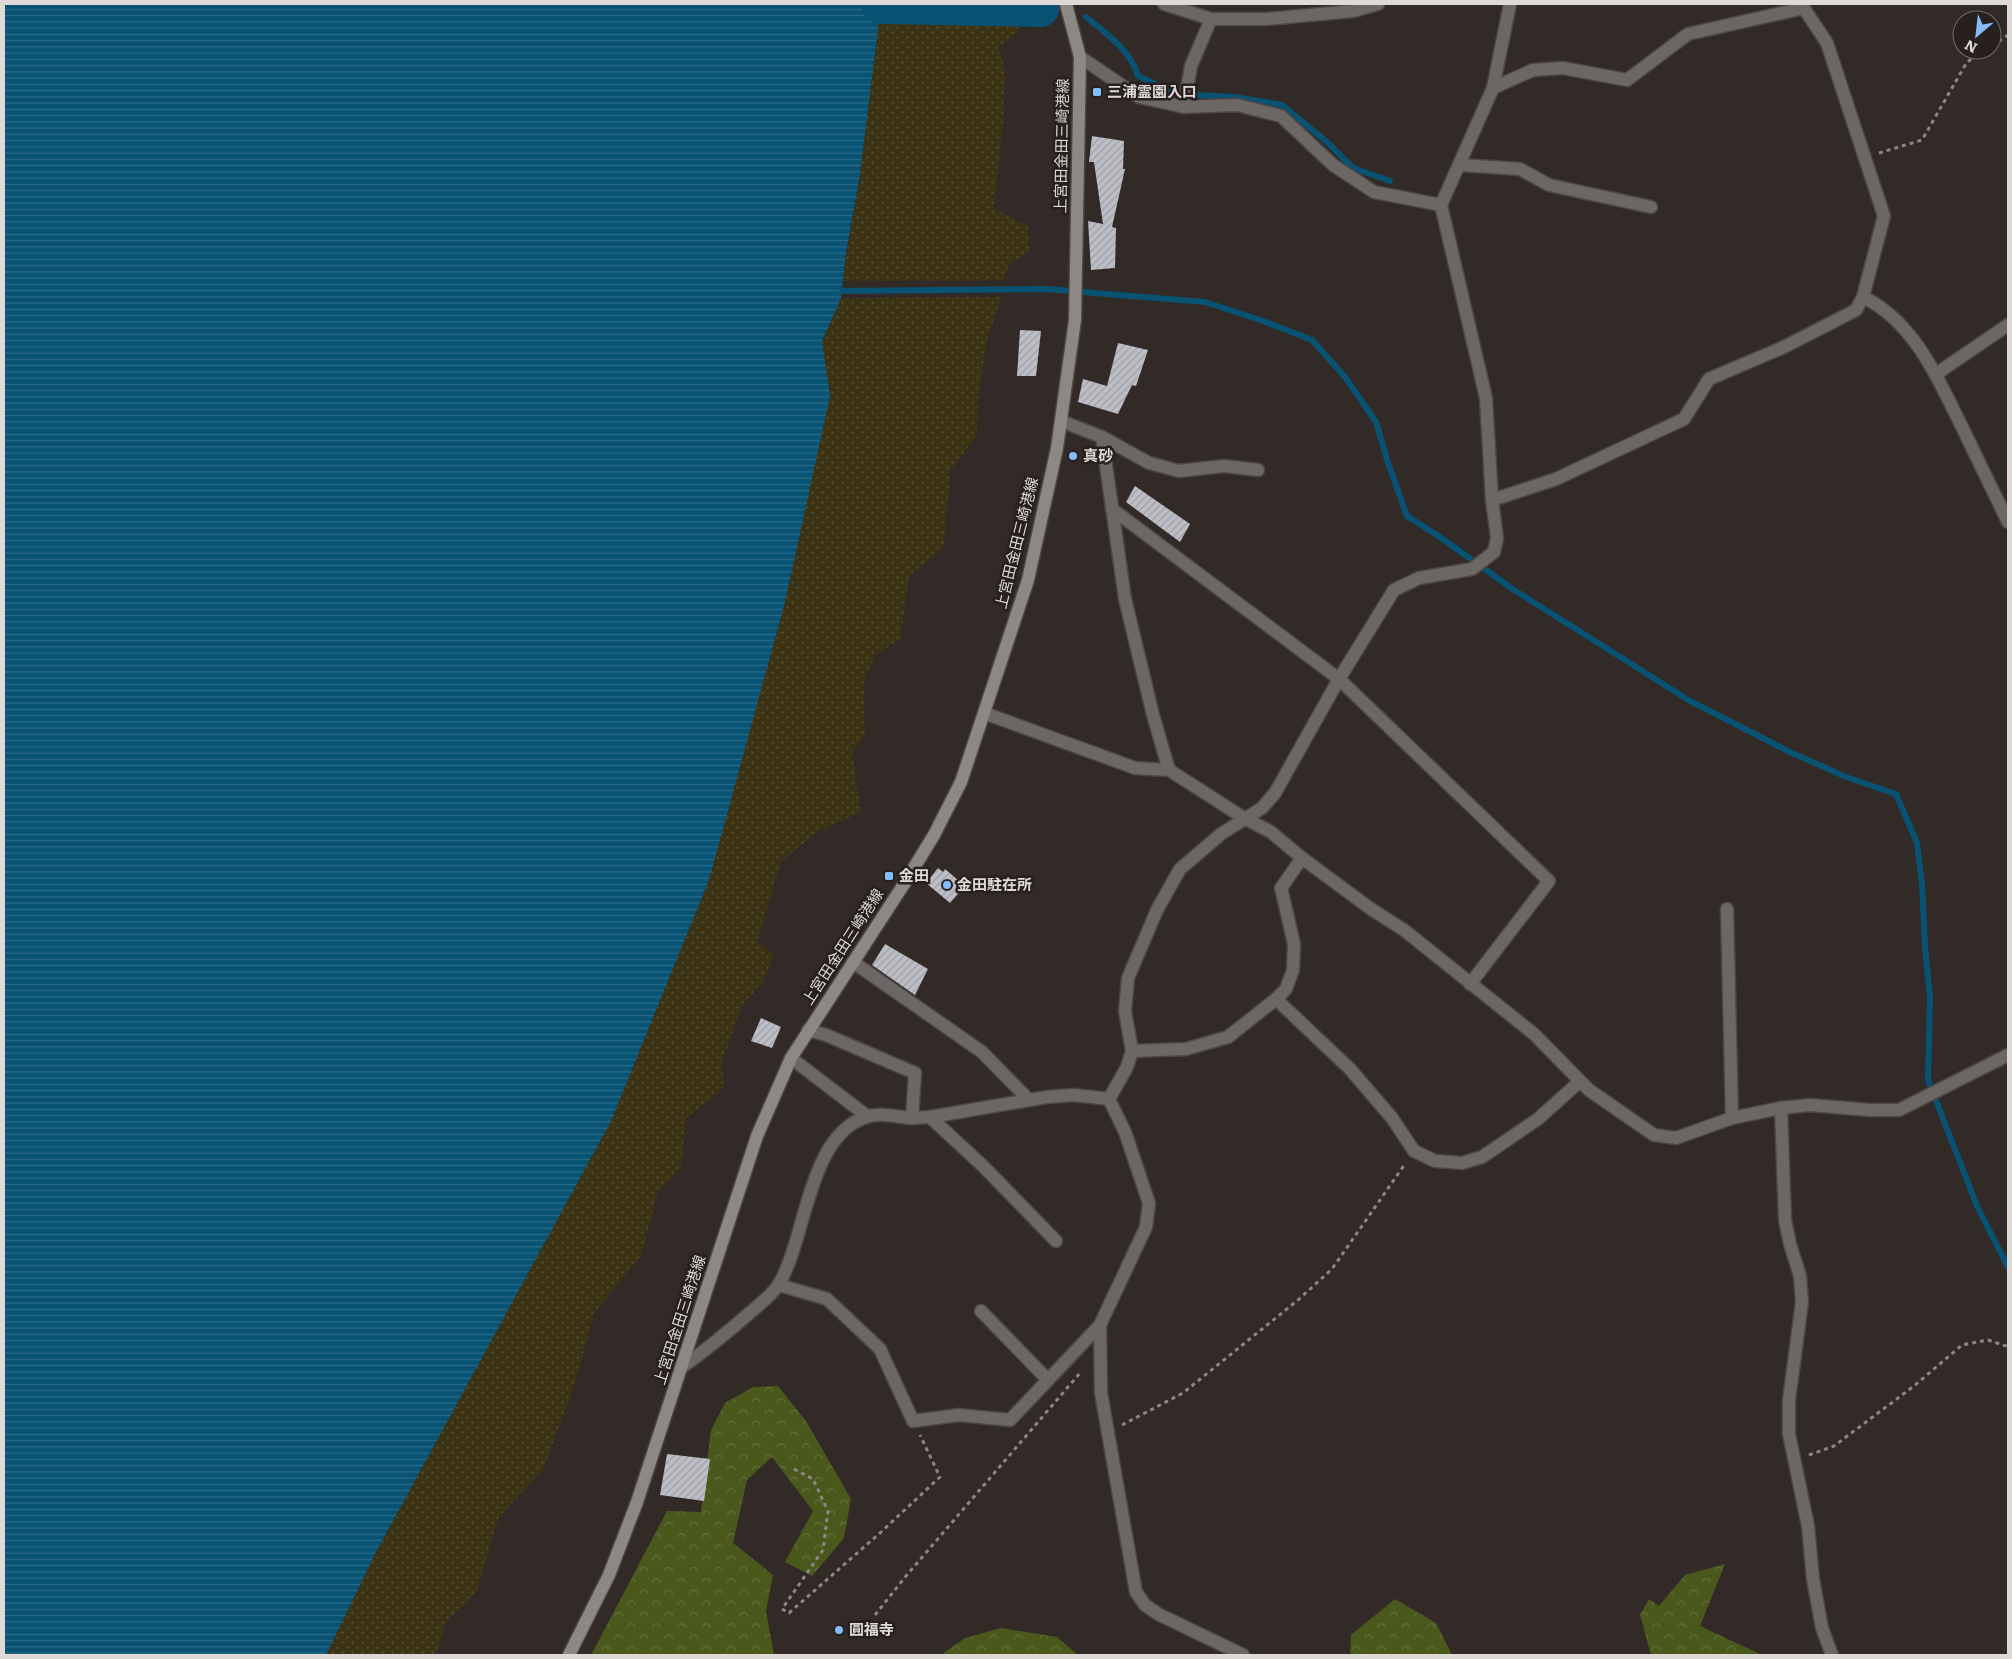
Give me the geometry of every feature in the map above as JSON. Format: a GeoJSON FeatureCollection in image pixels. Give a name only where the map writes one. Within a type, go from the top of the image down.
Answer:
{"type":"FeatureCollection","features":[{"type":"Feature","properties":{"kind":"main road","name":"上宮田金田三崎港線"},"geometry":{"type":"LineString","coordinates":[[569,1655],[593,1608],[637,1502],[757,1136],[791,1058],[934,835],[961,782],[1028,580],[1057,448],[1076,305],[1080,57],[1066,4]]}},
{"type":"Feature","properties":{"kind":"street"},"geometry":{"type":"LineString","coordinates":[[1167,4],[1211,19],[1267,19],[1353,11],[1378,4]]}},
{"type":"Feature","properties":{"kind":"street"},"geometry":{"type":"LineString","coordinates":[[1109,1099],[1128,1067],[1132,1051],[1125,1010],[1128,978],[1157,910],[1180,869],[1199,851],[1244,818],[1262,808],[1275,793],[1339,679],[1394,590],[1419,578],[1472,569],[1494,552],[1497,538],[1492,500],[1486,398],[1441,205],[1493,88],[1510,4]]}},
{"type":"Feature","properties":{"kind":"street"},"geometry":{"type":"LineString","coordinates":[[1492,500],[1556,479],[1684,419],[1709,379],[1784,347],[1856,310],[1863,297],[1884,216],[1827,43],[1803,6],[1688,34],[1627,80],[1563,68],[1533,70],[1493,88]]}},
{"type":"Feature","properties":{"kind":"street"},"geometry":{"type":"LineString","coordinates":[[1184,107],[1191,66],[1211,19]]}},
{"type":"Feature","properties":{"kind":"street"},"geometry":{"type":"LineString","coordinates":[[1080,57],[1139,97],[1184,107],[1237,105],[1281,116],[1333,164],[1374,192],[1441,205]]}},
{"type":"Feature","properties":{"kind":"street"},"geometry":{"type":"LineString","coordinates":[[1460,165],[1520,170],[1549,185],[1651,207]]}},
{"type":"Feature","properties":{"kind":"street"},"geometry":{"type":"LineString","coordinates":[[1863,297],[1875,303],[1897,321],[1936,374],[2008,522]]}},
{"type":"Feature","properties":{"kind":"street"},"geometry":{"type":"LineString","coordinates":[[1936,374],[2008,325]]}},
{"type":"Feature","properties":{"kind":"street"},"geometry":{"type":"LineString","coordinates":[[1061,421],[1102,437],[1149,463],[1179,471],[1224,466],[1258,470]]}},
{"type":"Feature","properties":{"kind":"street"},"geometry":{"type":"LineString","coordinates":[[1102,437],[1125,599],[1153,715],[1169,770]]}},
{"type":"Feature","properties":{"kind":"street"},"geometry":{"type":"LineString","coordinates":[[1112,509],[1339,679],[1549,881],[1470,984]]}},
{"type":"Feature","properties":{"kind":"street"},"geometry":{"type":"LineString","coordinates":[[984,713],[1135,768],[1169,770],[1244,818],[1271,832],[1302,858],[1404,930],[1534,1034],[1579,1082],[1654,1135],[1676,1138],[1732,1118],[1781,1108],[1810,1105],[1870,1110],[1899,1110],[2008,1055]]}},
{"type":"Feature","properties":{"kind":"street"},"geometry":{"type":"LineString","coordinates":[[1132,1051],[1186,1050],[1228,1037],[1286,989],[1293,970],[1294,944],[1280,888],[1302,858]]}},
{"type":"Feature","properties":{"kind":"street"},"geometry":{"type":"LineString","coordinates":[[1727,909],[1732,1118]]}},
{"type":"Feature","properties":{"kind":"street"},"geometry":{"type":"LineString","coordinates":[[853,962],[982,1052],[1029,1100]]}},
{"type":"Feature","properties":{"kind":"street"},"geometry":{"type":"LineString","coordinates":[[1276,999],[1350,1069],[1392,1118],[1414,1151],[1435,1161],[1462,1164],[1482,1157],[1538,1119],[1579,1082]]}},
{"type":"Feature","properties":{"kind":"street"},"geometry":{"type":"LineString","coordinates":[[808,1030],[826,1035],[915,1073],[912,1118]]}},
{"type":"Feature","properties":{"kind":"street"},"geometry":{"type":"LineString","coordinates":[[791,1058],[867,1116]]}},
{"type":"Feature","properties":{"kind":"street"},"geometry":{"type":"LineString","coordinates":[[681,1368],[715,1343],[779,1285],[796,1243],[821,1162],[832,1142],[847,1126],[867,1116],[930,1117],[1029,1100],[1074,1095],[1109,1099]]}},
{"type":"Feature","properties":{"kind":"street"},"geometry":{"type":"LineString","coordinates":[[779,1285],[827,1300],[880,1350],[913,1421],[959,1415],[1010,1420],[1100,1325],[1142,1238],[1149,1214],[1146,1190],[1125,1132],[1109,1099]]}},
{"type":"Feature","properties":{"kind":"street"},"geometry":{"type":"LineString","coordinates":[[1781,1108],[1784,1220],[1800,1276],[1802,1302],[1789,1400],[1789,1434],[1808,1526],[1822,1628],[1832,1655]]}},
{"type":"Feature","properties":{"kind":"street"},"geometry":{"type":"LineString","coordinates":[[930,1117],[984,1167],[1056,1241]]}},
{"type":"Feature","properties":{"kind":"street"},"geometry":{"type":"LineString","coordinates":[[981,1310],[1048,1380]]}},
{"type":"Feature","properties":{"kind":"street"},"geometry":{"type":"LineString","coordinates":[[1100,1325],[1102,1393],[1136,1592],[1145,1605],[1158,1614],[1243,1655]]}},
{"type":"Feature","properties":{"kind":"path"},"geometry":{"type":"LineString","coordinates":[[1865,157],[1922,140],[1971,60]]}},
{"type":"Feature","properties":{"kind":"path"},"geometry":{"type":"LineString","coordinates":[[1108,1432],[1183,1393],[1298,1300],[1332,1269],[1414,1151]]}},
{"type":"Feature","properties":{"kind":"path"},"geometry":{"type":"LineString","coordinates":[[1795,1460],[1834,1446],[1914,1386],[1962,1345],[1988,1340],[2006,1346],[2008,1350]]}},
{"type":"Feature","properties":{"kind":"path"},"geometry":{"type":"LineString","coordinates":[[875,1615],[1080,1372]]}},
{"type":"Feature","properties":{"kind":"path"},"geometry":{"type":"LineString","coordinates":[[794,1469],[813,1479],[828,1511],[823,1550],[782,1609],[788,1614],[940,1477],[913,1421]]}},
{"type":"Feature","properties":{"kind":"green space"},"geometry":{"type":"Polygon","coordinates":[[[778,1386],[806,1421],[851,1499],[844,1538],[812,1576],[785,1562],[813,1511],[772,1457],[747,1480],[733,1543],[773,1575],[766,1611],[774,1655],[591,1655],[667,1511],[701,1512],[711,1430],[725,1403],[753,1387],[778,1386]]]}},
{"type":"Feature","properties":{"kind":"green space"},"geometry":{"type":"Polygon","coordinates":[[[1725,1564],[1700,1626],[1762,1655],[1651,1655],[1640,1615],[1649,1599],[1659,1606],[1685,1575],[1725,1564]]]}},
{"type":"Feature","properties":{"kind":"green space"},"geometry":{"type":"Polygon","coordinates":[[[1395,1599],[1436,1623],[1452,1655],[1350,1655],[1351,1635],[1395,1599]]]}},
{"type":"Feature","properties":{"kind":"green space"},"geometry":{"type":"Polygon","coordinates":[[[1001,1628],[1057,1637],[1078,1655],[941,1655],[965,1638],[1001,1628]]]}},
{"type":"Feature","properties":{"kind":"sand"},"geometry":{"type":"Polygon","coordinates":[[[880,10],[1021,13],[1018,32],[998,47],[1005,70],[1003,121],[994,208],[1028,226],[1029,252],[1009,264],[1004,280],[842,281],[860,174],[880,10]]]}},
{"type":"Feature","properties":{"kind":"sand"},"geometry":{"type":"Polygon","coordinates":[[[1002,297],[988,336],[978,398],[977,435],[950,471],[944,548],[909,576],[900,639],[876,655],[864,682],[865,734],[852,753],[861,812],[817,832],[781,862],[757,941],[774,955],[763,982],[742,1005],[722,1063],[724,1088],[686,1118],[681,1168],[658,1191],[641,1256],[594,1313],[576,1380],[543,1470],[499,1517],[476,1593],[446,1622],[436,1655],[326,1655],[376,1552],[611,1121],[709,880],[830,396],[822,341],[841,298],[1002,297]]]}},
{"type":"Feature","properties":{"kind":"water"},"geometry":{"type":"Polygon","coordinates":[[[4,4],[881,4],[860,174],[846,253],[841,298],[822,341],[830,396],[785,602],[709,880],[611,1121],[376,1552],[326,1655],[4,1655],[4,4]]]}},
{"type":"Feature","properties":{"kind":"building"},"geometry":{"type":"Polygon","coordinates":[[[1092,136],[1124,141],[1123,169],[1125,169],[1112,227],[1116,228],[1115,268],[1091,270],[1088,221],[1103,224],[1094,162],[1089,162],[1092,136]]]}},
{"type":"Feature","properties":{"kind":"building"},"geometry":{"type":"Polygon","coordinates":[[[1020,330],[1041,331],[1036,376],[1017,376],[1020,330]]]}},
{"type":"Feature","properties":{"kind":"building"},"geometry":{"type":"Polygon","coordinates":[[[1118,343],[1148,350],[1136,386],[1132,385],[1118,414],[1078,402],[1083,379],[1107,386],[1118,343]]]}},
{"type":"Feature","properties":{"kind":"building"},"geometry":{"type":"Polygon","coordinates":[[[1135,486],[1190,524],[1180,542],[1126,502],[1135,486]]]}},
{"type":"Feature","properties":{"kind":"building","name":"金田駐在所"},"geometry":{"type":"Polygon","coordinates":[[[938,868],[943,872],[945,869],[965,886],[950,903],[926,883],[938,868]]]}},
{"type":"Feature","properties":{"kind":"building"},"geometry":{"type":"Polygon","coordinates":[[[885,944],[928,969],[915,995],[872,965],[885,944]]]}},
{"type":"Feature","properties":{"kind":"building"},"geometry":{"type":"Polygon","coordinates":[[[761,1018],[781,1027],[772,1048],[751,1041],[761,1018]]]}},
{"type":"Feature","properties":{"kind":"building"},"geometry":{"type":"Polygon","coordinates":[[[667,1454],[710,1459],[704,1501],[660,1495],[667,1454]]]}},
{"type":"Feature","properties":{"kind":"waterway"},"geometry":{"type":"LineString","coordinates":[[880,6],[1041,9]]}},
{"type":"Feature","properties":{"kind":"waterway"},"geometry":{"type":"LineString","coordinates":[[1086,17],[1124,51],[1130,58],[1138,76],[1176,93]]}},
{"type":"Feature","properties":{"kind":"waterway"},"geometry":{"type":"LineString","coordinates":[[1196,95],[1235,97],[1282,105],[1327,142],[1353,168],[1390,181]]}},
{"type":"Feature","properties":{"kind":"waterway"},"geometry":{"type":"LineString","coordinates":[[842,291],[1046,289],[1205,302],[1263,321],[1312,340],[1345,377],[1376,422],[1407,516],[1514,590],[1690,701],[1790,752],[1846,777],[1896,794],[1917,843],[1922,884],[1930,998],[1928,1080],[1977,1206],[2008,1267]]}},
{"type":"Feature","properties":{"kind":"place","name":"三浦霊園入口"},"geometry":{"type":"Point","coordinates":[1097,92]}},
{"type":"Feature","properties":{"kind":"place","name":"真砂"},"geometry":{"type":"Point","coordinates":[1073,456]}},
{"type":"Feature","properties":{"kind":"place","name":"金田"},"geometry":{"type":"Point","coordinates":[889,876]}},
{"type":"Feature","properties":{"kind":"place","name":"金田駐在所"},"geometry":{"type":"Point","coordinates":[947,885]}},
{"type":"Feature","properties":{"kind":"place","name":"圓福寺"},"geometry":{"type":"Point","coordinates":[839,1630]}}]}
